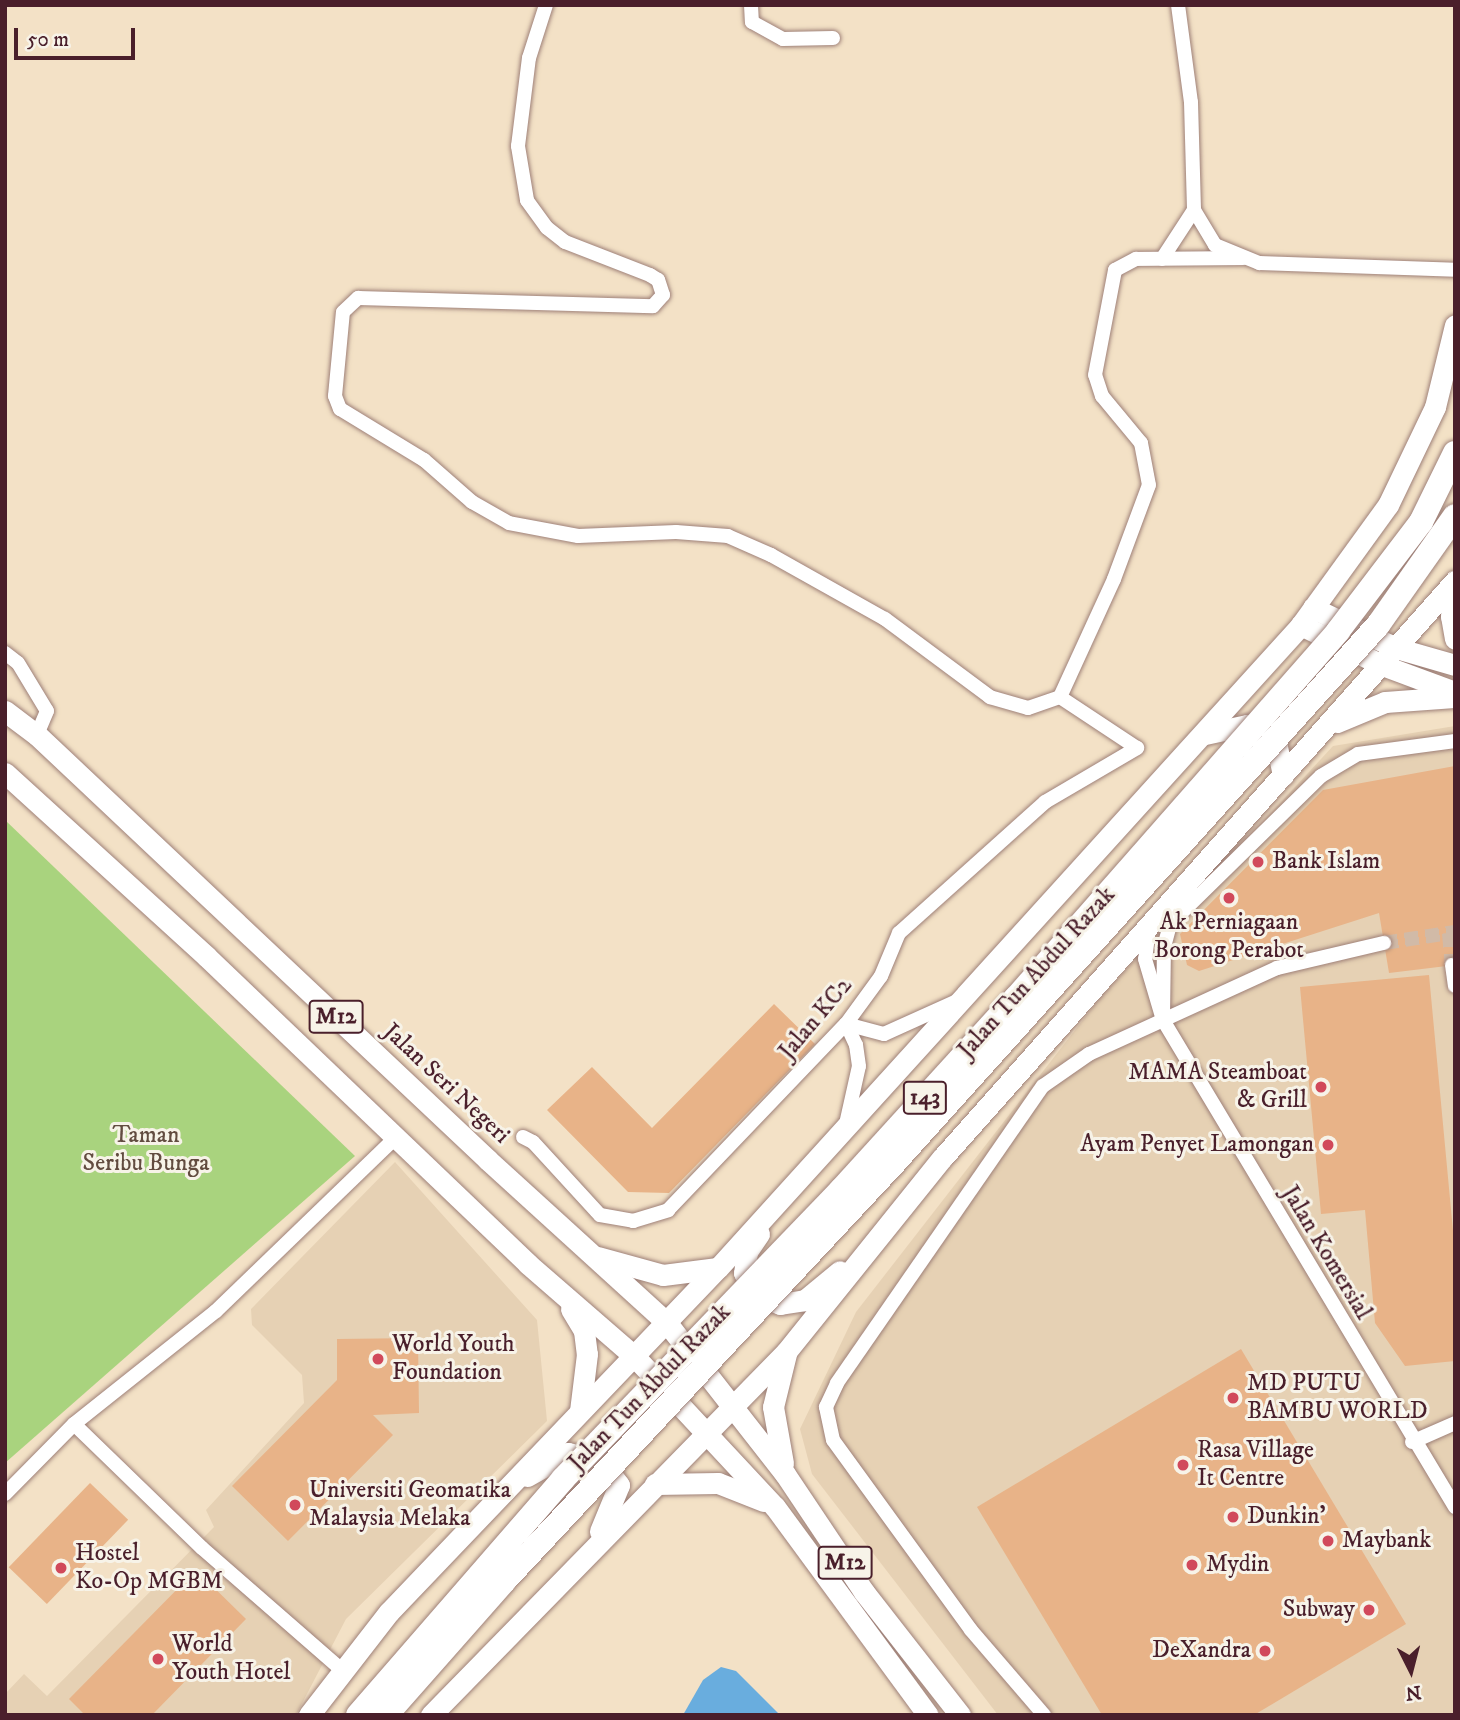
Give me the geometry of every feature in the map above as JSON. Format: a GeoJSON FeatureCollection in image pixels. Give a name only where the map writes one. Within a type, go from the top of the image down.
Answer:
{"type":"FeatureCollection","features":[{"type":"Feature","properties":{"kind":"highway","name":"Jalan Tun Abdul Razak"},"geometry":{"type":"LineString","coordinates":[[358,1715],[563,1479],[841,1190],[1016,998],[1329,641],[1421,522],[1455,453]]}},
{"type":"Feature","properties":{"kind":"highway","name":"Jalan Tun Abdul Razak"},"geometry":{"type":"LineString","coordinates":[[386,1715],[505,1580],[904,1152],[1378,625],[1455,516]]}},
{"type":"Feature","properties":{"kind":"main road"},"geometry":{"type":"LineString","coordinates":[[309,1715],[342,1670],[507,1487],[718,1268],[958,1001],[1205,734],[1307,617],[1388,505],[1435,407],[1455,325]]}},
{"type":"Feature","properties":{"kind":"main road"},"geometry":{"type":"LineString","coordinates":[[431,1715],[786,1352],[952,1147],[1455,581]]}},
{"type":"Feature","properties":{"kind":"main road"},"geometry":{"type":"LineString","coordinates":[[1455,604],[1451,616],[1455,639]]}},
{"type":"Feature","properties":{"kind":"main road"},"geometry":{"type":"LineString","coordinates":[[1307,617],[1455,665]]}},
{"type":"Feature","properties":{"kind":"main road"},"geometry":{"type":"LineString","coordinates":[[1307,617],[1382,665],[1455,695]]}},
{"type":"Feature","properties":{"kind":"main road"},"geometry":{"type":"LineString","coordinates":[[1325,727],[1385,702],[1455,695]]}},
{"type":"Feature","properties":{"kind":"main road","name":"Jalan Seri Negeri"},"geometry":{"type":"LineString","coordinates":[[5,711],[37,735],[667,1323]]}},
{"type":"Feature","properties":{"kind":"main road"},"geometry":{"type":"LineString","coordinates":[[1205,734],[1247,725],[1266,731],[1277,747],[1283,775]]}},
{"type":"Feature","properties":{"kind":"main road","name":"M12"},"geometry":{"type":"LineString","coordinates":[[5,773],[562,1295],[635,1357],[775,1507],[928,1715]]}},
{"type":"Feature","properties":{"kind":"main road"},"geometry":{"type":"LineString","coordinates":[[796,1181],[747,1252],[744,1273],[757,1295],[780,1304],[805,1300],[878,1237]]}},
{"type":"Feature","properties":{"kind":"main road"},"geometry":{"type":"LineString","coordinates":[[593,1255],[663,1275],[718,1268]]}},
{"type":"Feature","properties":{"kind":"main road"},"geometry":{"type":"LineString","coordinates":[[562,1295],[584,1331],[587,1354],[580,1411]]}},
{"type":"Feature","properties":{"kind":"main road","name":"M12"},"geometry":{"type":"LineString","coordinates":[[667,1323],[735,1406],[785,1474],[864,1592],[960,1715]]}},
{"type":"Feature","properties":{"kind":"main road"},"geometry":{"type":"LineString","coordinates":[[785,1474],[773,1407],[786,1352]]}},
{"type":"Feature","properties":{"kind":"main road"},"geometry":{"type":"LineString","coordinates":[[507,1487],[568,1453],[601,1461],[619,1485],[591,1549]]}},
{"type":"Feature","properties":{"kind":"main road"},"geometry":{"type":"LineString","coordinates":[[655,1484],[718,1483],[775,1507]]}},
{"type":"Feature","properties":{"kind":"street"},"geometry":{"type":"LineString","coordinates":[[546,5],[529,58],[518,146],[527,200],[547,228],[565,242],[650,275],[658,280],[663,295],[653,306],[358,298],[342,312],[335,396],[340,409],[424,460],[472,502],[509,523],[578,536],[676,532],[728,536],[771,555],[885,619],[990,697],[1028,708],[1060,697],[1114,579],[1146,496],[1150,471],[1132,428],[1102,397],[1096,363],[1115,270],[1124,262],[1243,258],[1368,270],[1455,270]]}},
{"type":"Feature","properties":{"kind":"street"},"geometry":{"type":"LineString","coordinates":[[751,5],[752,22],[783,39],[833,38]]}},
{"type":"Feature","properties":{"kind":"street"},"geometry":{"type":"LineString","coordinates":[[1178,5],[1191,102],[1194,210],[1215,245],[1243,258]]}},
{"type":"Feature","properties":{"kind":"street"},"geometry":{"type":"LineString","coordinates":[[1162,259],[1194,210]]}},
{"type":"Feature","properties":{"kind":"street"},"geometry":{"type":"LineString","coordinates":[[5,653],[18,663],[47,711],[37,735]]}},
{"type":"Feature","properties":{"kind":"street","name":"Jalan KC2"},"geometry":{"type":"LineString","coordinates":[[523,1137],[533,1142],[600,1215],[616,1221],[653,1217],[668,1210],[846,1024],[881,976],[899,933],[1045,802],[1137,748],[1060,697]]}},
{"type":"Feature","properties":{"kind":"street"},"geometry":{"type":"LineString","coordinates":[[1163,1020],[1164,947],[1170,924],[1321,776],[1358,754],[1455,741]]}},
{"type":"Feature","properties":{"kind":"street","name":"Jalan Komersial"},"geometry":{"type":"LineString","coordinates":[[1151,923],[1145,959],[1163,1020],[1412,1442],[1455,1507]]}},
{"type":"Feature","properties":{"kind":"street"},"geometry":{"type":"LineString","coordinates":[[1044,1715],[971,1630],[840,1451],[833,1440],[826,1407],[837,1383],[1043,1086],[1089,1054],[1278,968],[1384,943]]}},
{"type":"Feature","properties":{"kind":"street"},"geometry":{"type":"LineString","coordinates":[[1452,965],[1455,986]]}},
{"type":"Feature","properties":{"kind":"street"},"geometry":{"type":"LineString","coordinates":[[846,1024],[884,1034],[958,1001]]}},
{"type":"Feature","properties":{"kind":"street"},"geometry":{"type":"LineString","coordinates":[[844,1128],[859,1066],[846,1024]]}},
{"type":"Feature","properties":{"kind":"street"},"geometry":{"type":"LineString","coordinates":[[5,1494],[74,1424],[216,1311],[396,1137]]}},
{"type":"Feature","properties":{"kind":"street"},"geometry":{"type":"LineString","coordinates":[[1412,1442],[1455,1423]]}},
{"type":"Feature","properties":{"kind":"street"},"geometry":{"type":"LineString","coordinates":[[74,1424],[202,1548],[342,1670]]}},
{"type":"Feature","properties":{"kind":"shaded area"},"geometry":{"type":"Polygon","coordinates":[[[1455,726],[1455,1715],[998,1715],[812,1474],[800,1429],[856,1312],[1100,998],[1333,746],[1455,726]]]}},
{"type":"Feature","properties":{"kind":"shaded area"},"geometry":{"type":"Polygon","coordinates":[[[395,1162],[537,1320],[547,1421],[346,1619],[296,1715],[5,1715],[5,1694],[24,1674],[47,1696],[214,1527],[206,1510],[304,1403],[302,1375],[252,1325],[251,1309],[395,1162]]]}},
{"type":"Feature","properties":{"kind":"green space","name":"Taman Seribu Bunga"},"geometry":{"type":"Polygon","coordinates":[[[5,820],[355,1156],[5,1463],[5,820]]]}},
{"type":"Feature","properties":{"kind":"water"},"geometry":{"type":"Polygon","coordinates":[[[721,1667],[736,1671],[780,1715],[683,1715],[703,1680],[721,1667]]]}},
{"type":"Feature","properties":{"kind":"building"},"geometry":{"type":"Polygon","coordinates":[[[1455,766],[1455,965],[1389,973],[1379,913],[1199,971],[1187,965],[1180,934],[1323,790],[1455,766]]]}},
{"type":"Feature","properties":{"kind":"building"},"geometry":{"type":"Polygon","coordinates":[[[1429,975],[1455,1252],[1455,1361],[1405,1366],[1375,1323],[1365,1210],[1321,1214],[1300,987],[1429,975]]]}},
{"type":"Feature","properties":{"kind":"building"},"geometry":{"type":"Polygon","coordinates":[[[774,1004],[815,1044],[669,1193],[628,1192],[547,1110],[592,1067],[652,1128],[774,1004]]]}},
{"type":"Feature","properties":{"kind":"building"},"geometry":{"type":"Polygon","coordinates":[[[418,1338],[419,1413],[373,1415],[393,1435],[288,1541],[232,1486],[337,1380],[337,1339],[418,1338]]]}},
{"type":"Feature","properties":{"kind":"building","name":"Mydin"},"geometry":{"type":"Polygon","coordinates":[[[1241,1349],[1406,1624],[1254,1715],[1102,1715],[977,1507],[1241,1349]]]}},
{"type":"Feature","properties":{"kind":"building"},"geometry":{"type":"Polygon","coordinates":[[[90,1483],[128,1520],[47,1604],[9,1567],[90,1483]]]}},
{"type":"Feature","properties":{"kind":"building","name":"World Youth Hotel"},"geometry":{"type":"Polygon","coordinates":[[[196,1570],[246,1619],[152,1715],[85,1715],[69,1699],[196,1570]]]}},
{"type":"Feature","properties":{"kind":"tunnel"},"geometry":{"type":"LineString","coordinates":[[1384,943],[1455,932]]}},
{"type":"Feature","properties":{"kind":"tunnel"},"geometry":{"type":"LineString","coordinates":[[1449,933],[1452,965]]}},
{"type":"Feature","properties":{"kind":"place","name":"Bank Islam"},"geometry":{"type":"Point","coordinates":[1258,862]}},
{"type":"Feature","properties":{"kind":"place","name":"Ak Perniagaan Borong Perabot"},"geometry":{"type":"Point","coordinates":[1229,898]}},
{"type":"Feature","properties":{"kind":"place","name":"MAMA Steamboat & Grill"},"geometry":{"type":"Point","coordinates":[1321,1087]}},
{"type":"Feature","properties":{"kind":"place","name":"Ayam Penyet Lamongan"},"geometry":{"type":"Point","coordinates":[1328,1145]}},
{"type":"Feature","properties":{"kind":"place","name":"World Youth Foundation"},"geometry":{"type":"Point","coordinates":[378,1359]}},
{"type":"Feature","properties":{"kind":"place","name":"MD PUTU BAMBU WORLD"},"geometry":{"type":"Point","coordinates":[1233,1398]}},
{"type":"Feature","properties":{"kind":"place","name":"Rasa Village It Centre"},"geometry":{"type":"Point","coordinates":[1183,1465]}},
{"type":"Feature","properties":{"kind":"place","name":"Universiti Geomatika Malaysia Melaka"},"geometry":{"type":"Point","coordinates":[295,1505]}},
{"type":"Feature","properties":{"kind":"place","name":"Dunkin'"},"geometry":{"type":"Point","coordinates":[1233,1517]}},
{"type":"Feature","properties":{"kind":"place","name":"Maybank"},"geometry":{"type":"Point","coordinates":[1328,1541]}},
{"type":"Feature","properties":{"kind":"place","name":"Mydin"},"geometry":{"type":"Point","coordinates":[1192,1565]}},
{"type":"Feature","properties":{"kind":"place","name":"Hostel Ko-Op MGBM"},"geometry":{"type":"Point","coordinates":[61,1568]}},
{"type":"Feature","properties":{"kind":"place","name":"Subway"},"geometry":{"type":"Point","coordinates":[1369,1610]}},
{"type":"Feature","properties":{"kind":"place","name":"DeXandra"},"geometry":{"type":"Point","coordinates":[1265,1651]}},
{"type":"Feature","properties":{"kind":"place","name":"World Youth Hotel"},"geometry":{"type":"Point","coordinates":[158,1659]}}]}
